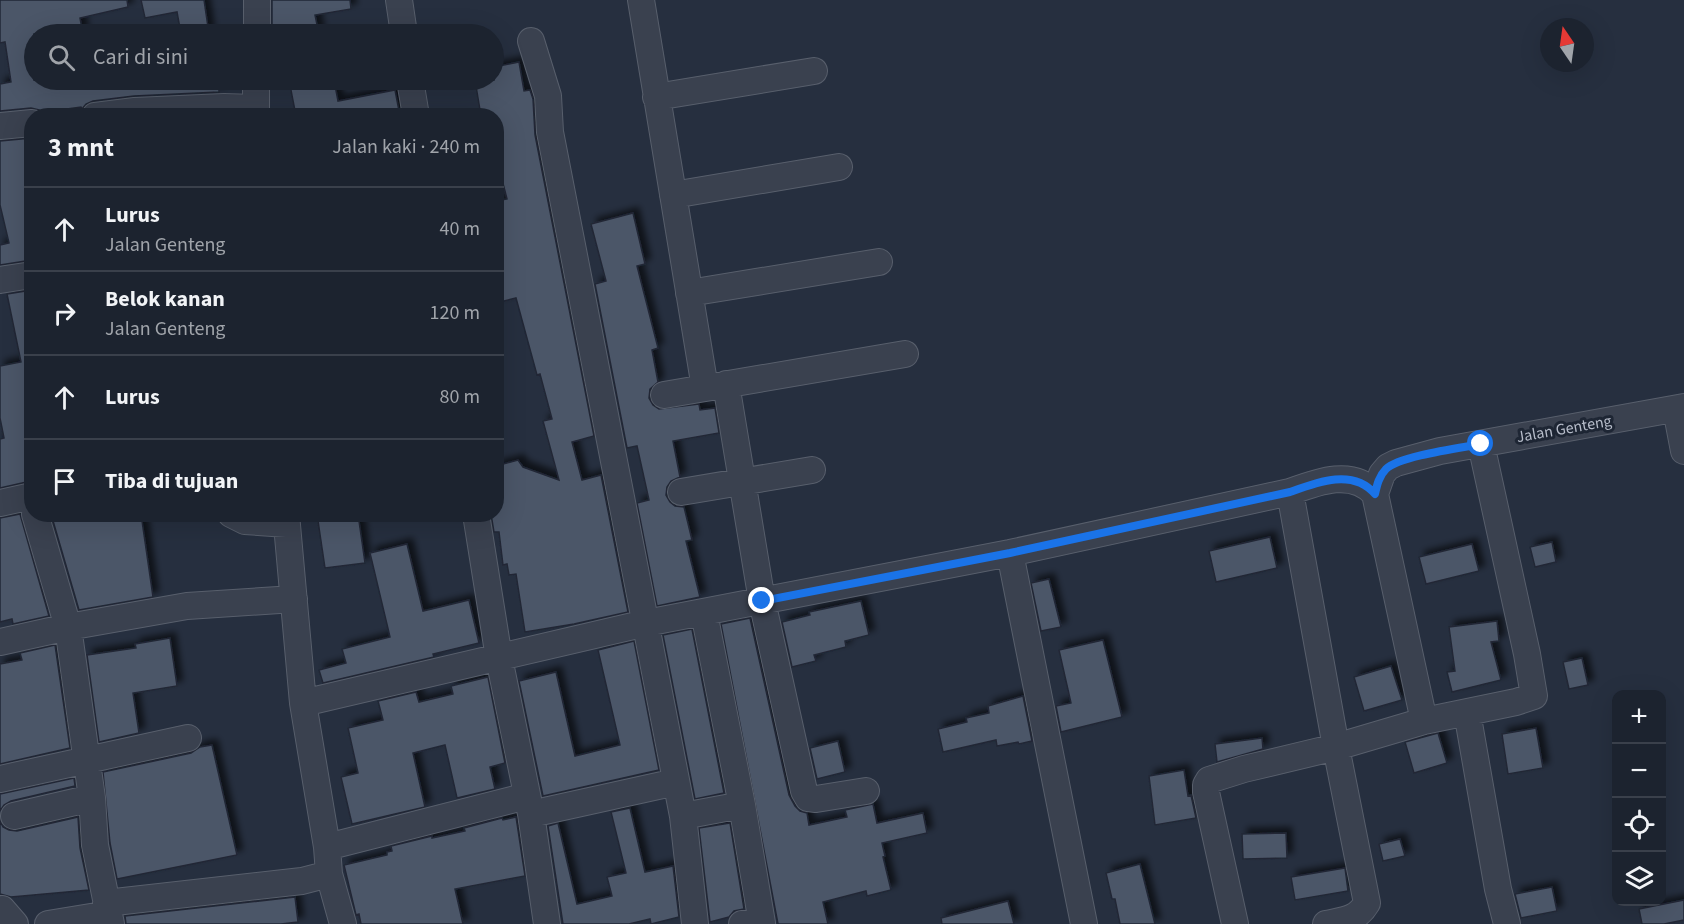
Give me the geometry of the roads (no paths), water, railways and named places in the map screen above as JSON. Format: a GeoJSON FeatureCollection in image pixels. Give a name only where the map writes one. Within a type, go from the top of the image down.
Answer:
{"type":"FeatureCollection","features":[{"type":"Feature","properties":{"kind":"street"},"geometry":{"type":"LineString","coordinates":[[257,24],[258,0]]}},
{"type":"Feature","properties":{"kind":"street"},"geometry":{"type":"LineString","coordinates":[[399,0],[403,24]]}},
{"type":"Feature","properties":{"kind":"street"},"geometry":{"type":"LineString","coordinates":[[641,0],[689,294],[742,481],[762,601],[804,791],[808,798],[816,799],[866,791]]}},
{"type":"Feature","properties":{"kind":"street"},"geometry":{"type":"LineString","coordinates":[[531,41],[549,96],[550,132],[683,816],[695,924]]}},
{"type":"Feature","properties":{"kind":"street"},"geometry":{"type":"LineString","coordinates":[[657,97],[814,71]]}},
{"type":"Feature","properties":{"kind":"street"},"geometry":{"type":"LineString","coordinates":[[256,90],[256,108]]}},
{"type":"Feature","properties":{"kind":"street"},"geometry":{"type":"LineString","coordinates":[[412,90],[415,108]]}},
{"type":"Feature","properties":{"kind":"street"},"geometry":{"type":"LineString","coordinates":[[194,108],[222,108]]}},
{"type":"Feature","properties":{"kind":"street"},"geometry":{"type":"LineString","coordinates":[[0,126],[24,124]]}},
{"type":"Feature","properties":{"kind":"street"},"geometry":{"type":"LineString","coordinates":[[673,195],[839,167]]}},
{"type":"Feature","properties":{"kind":"street"},"geometry":{"type":"LineString","coordinates":[[689,294],[879,262]]}},
{"type":"Feature","properties":{"kind":"street"},"geometry":{"type":"LineString","coordinates":[[0,280],[24,276]]}},
{"type":"Feature","properties":{"kind":"street"},"geometry":{"type":"LineString","coordinates":[[664,394],[905,354]]}},
{"type":"Feature","properties":{"kind":"street"},"geometry":{"type":"LineString","coordinates":[[1680,408],[1684,451]]}},
{"type":"Feature","properties":{"kind":"street","name":"Jalan Genteng"},"geometry":{"type":"LineString","coordinates":[[1375,494],[1382,474],[1396,463],[1440,451],[1680,408]]}},
{"type":"Feature","properties":{"kind":"street"},"geometry":{"type":"LineString","coordinates":[[1235,924],[1208,802],[1206,785],[1209,780],[1424,721],[1533,697],[1535,694],[1481,444]]}},
{"type":"Feature","properties":{"kind":"street"},"geometry":{"type":"LineString","coordinates":[[681,492],[812,470]]}},
{"type":"Feature","properties":{"kind":"street"},"geometry":{"type":"LineString","coordinates":[[303,703],[646,623],[1010,553],[1290,492],[1320,482],[1346,479],[1368,486],[1375,494],[1424,721]]}},
{"type":"Feature","properties":{"kind":"street"},"geometry":{"type":"LineString","coordinates":[[1290,492],[1367,903],[1352,919],[1326,924]]}},
{"type":"Feature","properties":{"kind":"street"},"geometry":{"type":"LineString","coordinates":[[0,502],[24,503]]}},
{"type":"Feature","properties":{"kind":"street"},"geometry":{"type":"LineString","coordinates":[[38,522],[68,627],[92,798],[95,845],[109,914]]}},
{"type":"Feature","properties":{"kind":"street"},"geometry":{"type":"LineString","coordinates":[[287,522],[303,703],[327,847],[329,874],[343,924]]}},
{"type":"Feature","properties":{"kind":"street"},"geometry":{"type":"LineString","coordinates":[[477,522],[499,658],[529,805],[547,924]]}},
{"type":"Feature","properties":{"kind":"street"},"geometry":{"type":"LineString","coordinates":[[1010,553],[1084,924]]}},
{"type":"Feature","properties":{"kind":"street"},"geometry":{"type":"LineString","coordinates":[[0,642],[68,627],[187,606],[294,598]]}},
{"type":"Feature","properties":{"kind":"street"},"geometry":{"type":"LineString","coordinates":[[704,613],[742,805],[752,923]]}},
{"type":"Feature","properties":{"kind":"street"},"geometry":{"type":"LineString","coordinates":[[1467,712],[1498,890],[1507,924]]}},
{"type":"Feature","properties":{"kind":"street"},"geometry":{"type":"LineString","coordinates":[[0,779],[87,762],[188,738]]}},
{"type":"Feature","properties":{"kind":"street"},"geometry":{"type":"LineString","coordinates":[[327,847],[529,805],[676,782]]}},
{"type":"Feature","properties":{"kind":"street"},"geometry":{"type":"LineString","coordinates":[[14,816],[92,798]]}},
{"type":"Feature","properties":{"kind":"street"},"geometry":{"type":"LineString","coordinates":[[683,816],[742,805]]}},
{"type":"Feature","properties":{"kind":"street"},"geometry":{"type":"LineString","coordinates":[[48,924],[302,881],[329,874]]}}]}
